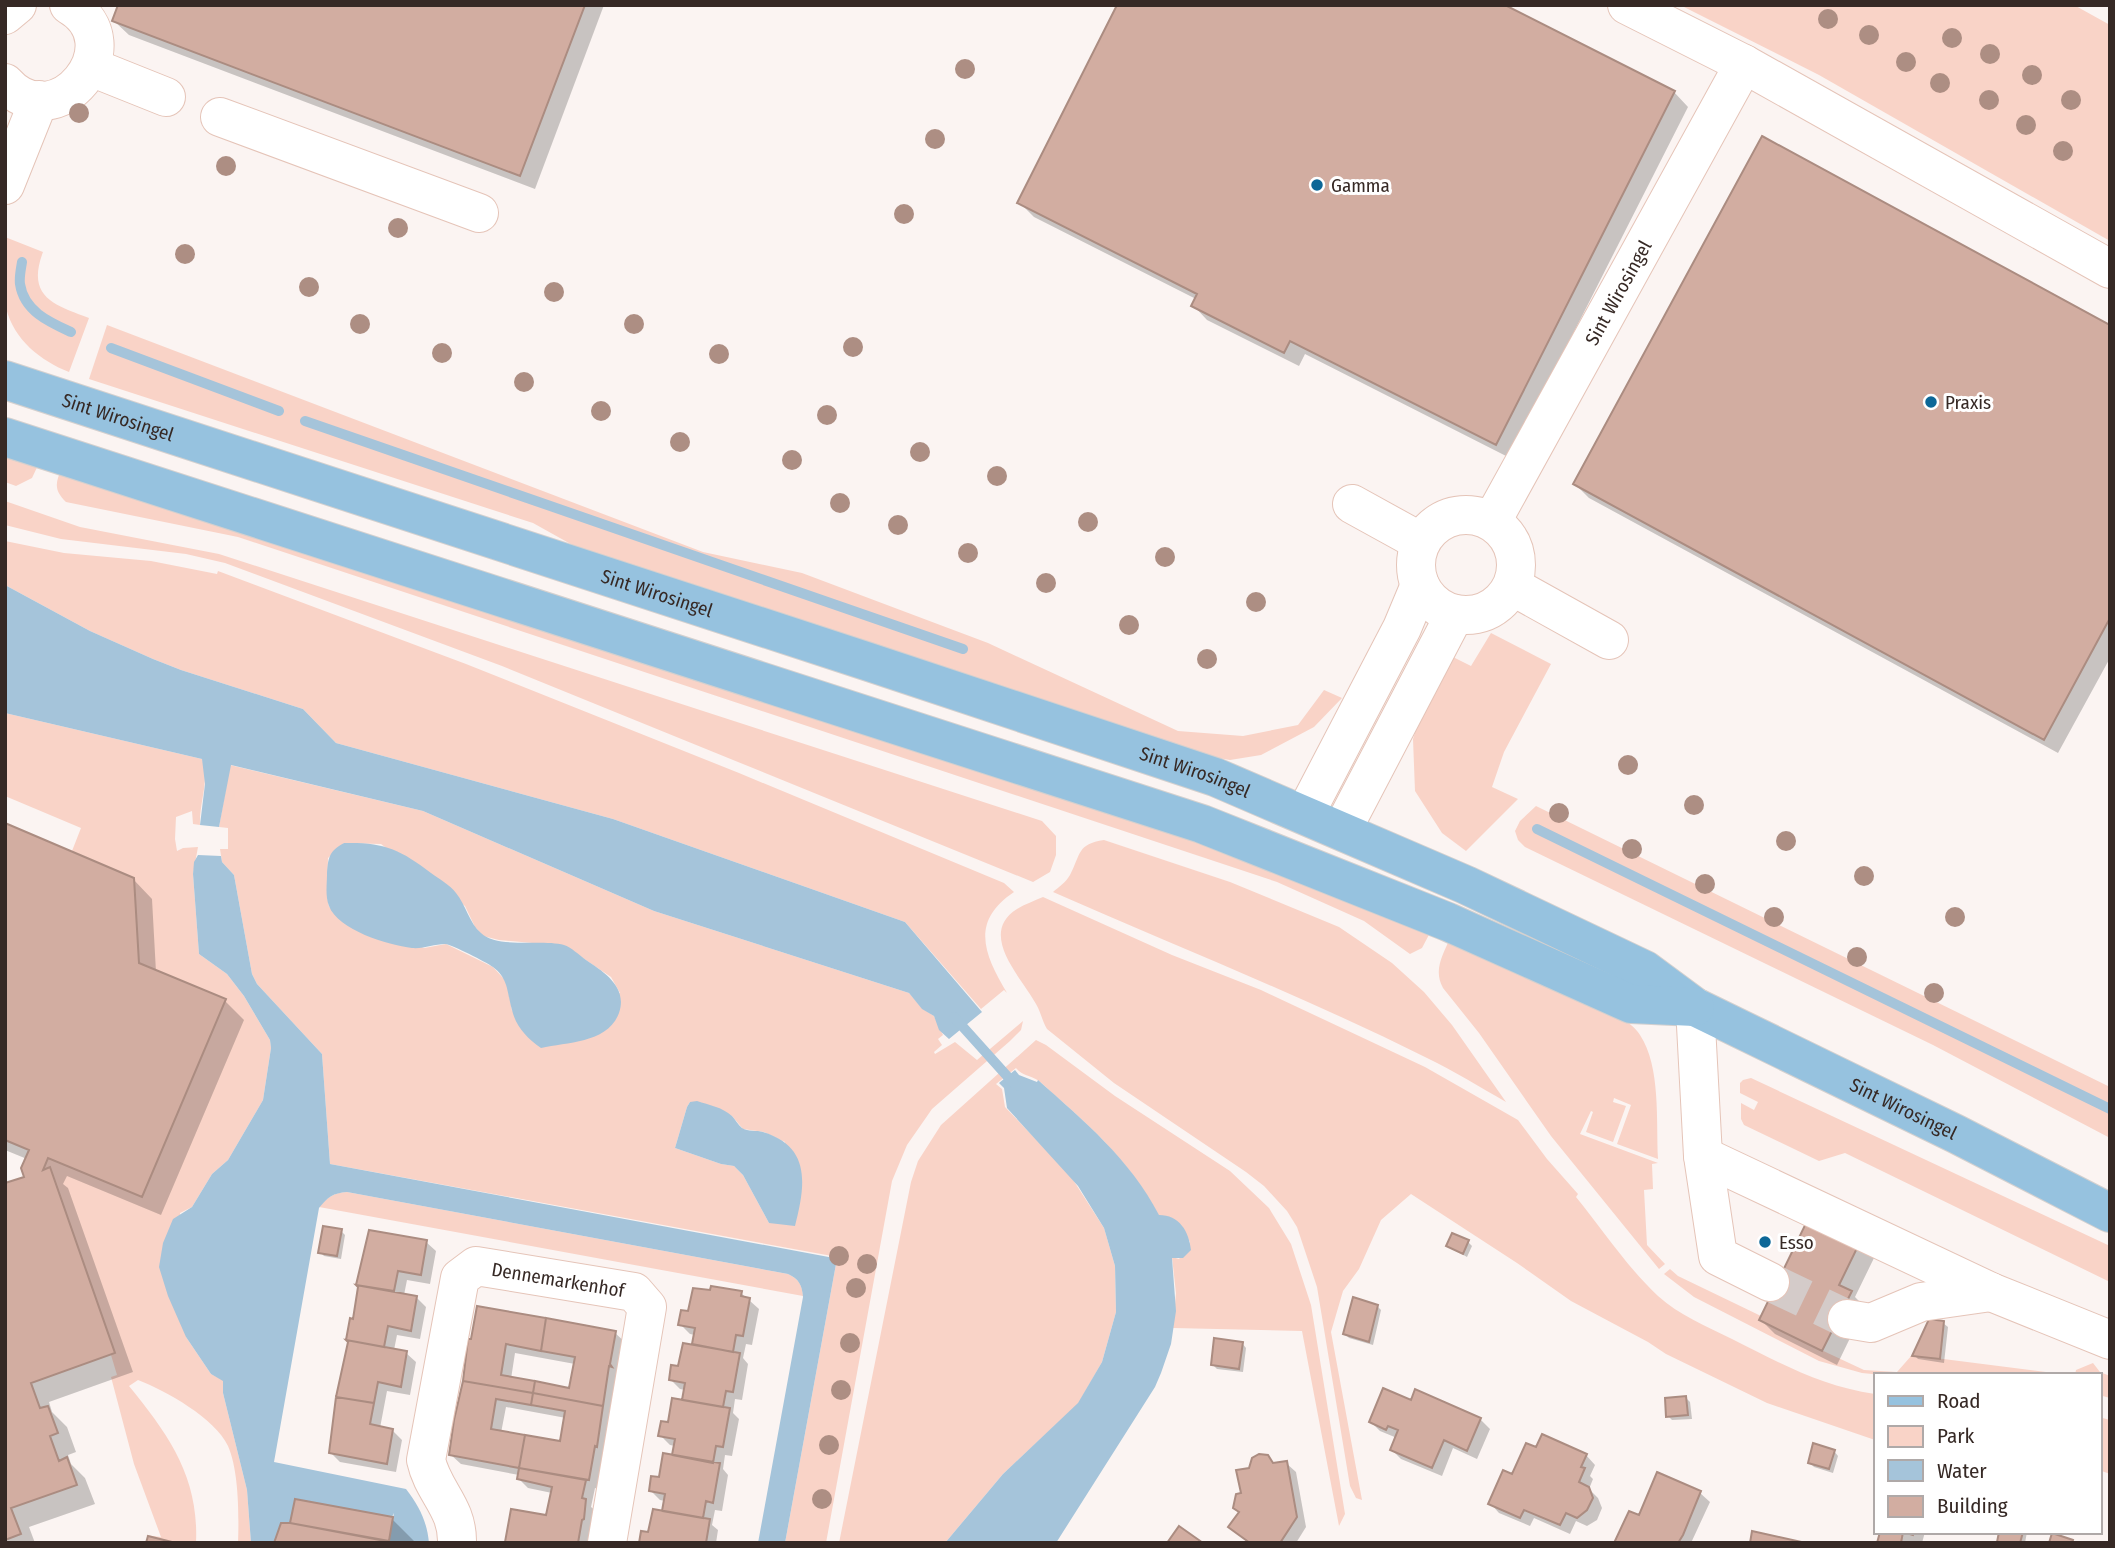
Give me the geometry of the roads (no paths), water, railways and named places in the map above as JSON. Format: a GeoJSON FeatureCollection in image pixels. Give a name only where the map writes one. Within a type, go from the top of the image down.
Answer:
{"type":"FeatureCollection","features":[{"type":"Feature","properties":{"kind":"main road","name":"Sint Wirosingel"},"geometry":{"type":"LineString","coordinates":[[5,380],[1215,777],[1466,885],[1645,970],[1695,1007],[1956,1134],[2110,1213]]}},
{"type":"Feature","properties":{"kind":"main road","name":"Sint Wirosingel"},"geometry":{"type":"LineString","coordinates":[[5,437],[1202,824],[1448,922],[1631,1003],[1695,1007]]}},
{"type":"Feature","properties":{"kind":"main road"},"geometry":{"type":"LineString","coordinates":[[1305,814],[1306,865]]}},
{"type":"Feature","properties":{"kind":"main road"},"geometry":{"type":"LineString","coordinates":[[1306,865],[1342,830]]}},
{"type":"Feature","properties":{"kind":"street"},"geometry":{"type":"LineString","coordinates":[[5,15],[17,5]]}},
{"type":"Feature","properties":{"kind":"street"},"geometry":{"type":"LineString","coordinates":[[5,83],[24,97],[40,100],[55,99],[71,92],[83,81],[91,67],[94,51],[92,35],[86,21],[69,5]]}},
{"type":"Feature","properties":{"kind":"street"},"geometry":{"type":"LineString","coordinates":[[1627,5],[1744,64],[2110,269]]}},
{"type":"Feature","properties":{"kind":"street","name":"Sint Wirosingel"},"geometry":{"type":"LineString","coordinates":[[1492,521],[1744,64]]}},
{"type":"Feature","properties":{"kind":"street"},"geometry":{"type":"LineString","coordinates":[[91,67],[166,97]]}},
{"type":"Feature","properties":{"kind":"street"},"geometry":{"type":"LineString","coordinates":[[5,185],[40,100]]}},
{"type":"Feature","properties":{"kind":"street"},"geometry":{"type":"LineString","coordinates":[[220,117],[478,213]]}},
{"type":"Feature","properties":{"kind":"street"},"geometry":{"type":"LineString","coordinates":[[1352,504],[1422,542]]}},
{"type":"Feature","properties":{"kind":"street"},"geometry":{"type":"LineString","coordinates":[[1460,515],[1476,515],[1492,521],[1512,543],[1516,572],[1512,586],[1502,600],[1488,610],[1472,615],[1455,614],[1440,608],[1420,585],[1416,571],[1422,542],[1431,529],[1460,515]]}},
{"type":"Feature","properties":{"kind":"street"},"geometry":{"type":"LineString","coordinates":[[1305,814],[1402,628],[1420,585]]}},
{"type":"Feature","properties":{"kind":"street"},"geometry":{"type":"LineString","coordinates":[[1512,586],[1609,640]]}},
{"type":"Feature","properties":{"kind":"street"},"geometry":{"type":"LineString","coordinates":[[1342,830],[1455,614]]}},
{"type":"Feature","properties":{"kind":"street"},"geometry":{"type":"LineString","coordinates":[[1695,1007],[1703,1156],[1718,1256],[1770,1282]]}},
{"type":"Feature","properties":{"kind":"street"},"geometry":{"type":"LineString","coordinates":[[1703,1156],[1991,1292],[2110,1340]]}},
{"type":"Feature","properties":{"kind":"street","name":"Dennemarkenhof"},"geometry":{"type":"LineString","coordinates":[[457,1543],[450,1507],[429,1476],[426,1460],[460,1278],[476,1266],[634,1292],[647,1307],[607,1543]]}},
{"type":"Feature","properties":{"kind":"street"},"geometry":{"type":"LineString","coordinates":[[1847,1319],[1871,1323],[1921,1302],[1991,1292]]}},
{"type":"Feature","properties":{"kind":"water"},"geometry":{"type":"Polygon","coordinates":[[[5,585],[90,631],[153,659],[303,709],[336,743],[613,819],[905,922],[982,1012],[949,1039],[939,1030],[934,1016],[922,1009],[909,993],[654,911],[423,811],[231,765],[219,827],[200,825],[205,784],[202,759],[5,713],[5,585]]]}},
{"type":"Feature","properties":{"kind":"water"},"geometry":{"type":"Polygon","coordinates":[[[344,843],[380,846],[410,858],[454,890],[473,924],[489,938],[509,942],[555,943],[572,949],[607,975],[617,988],[621,1004],[614,1023],[597,1036],[586,1040],[541,1048],[519,1027],[505,981],[489,965],[449,945],[416,948],[402,946],[365,935],[342,922],[329,906],[327,886],[330,856],[344,843]]]}},
{"type":"Feature","properties":{"kind":"water"},"geometry":{"type":"Polygon","coordinates":[[[198,855],[221,856],[222,862],[234,875],[252,974],[257,984],[322,1054],[330,1164],[834,1258],[836,1264],[785,1543],[758,1543],[803,1297],[801,1286],[795,1278],[788,1274],[347,1192],[331,1196],[319,1208],[274,1462],[406,1489],[422,1514],[429,1543],[389,1541],[394,1513],[392,1517],[295,1499],[290,1525],[281,1523],[274,1543],[251,1543],[247,1490],[223,1393],[223,1381],[211,1374],[186,1337],[159,1267],[163,1243],[173,1219],[192,1207],[212,1174],[228,1160],[263,1100],[271,1048],[270,1040],[244,996],[227,974],[199,954],[193,874],[198,855]]]}},
{"type":"Feature","properties":{"kind":"water"},"geometry":{"type":"Polygon","coordinates":[[[1015,1070],[1019,1075],[1037,1082],[1038,1080],[1105,1142],[1134,1176],[1159,1215],[1172,1218],[1182,1225],[1191,1250],[1183,1258],[1172,1258],[1176,1311],[1171,1344],[1155,1387],[1056,1543],[945,1543],[1003,1474],[1078,1403],[1102,1362],[1116,1312],[1115,1266],[1104,1228],[1078,1186],[1007,1108],[1004,1088],[999,1083],[1015,1070]]]}},
{"type":"Feature","properties":{"kind":"water"},"geometry":{"type":"Polygon","coordinates":[[[697,1101],[724,1110],[744,1129],[763,1132],[790,1147],[801,1170],[802,1183],[795,1226],[769,1223],[743,1175],[734,1166],[675,1148],[687,1107],[690,1102],[697,1101]]]}},
{"type":"Feature","properties":{"kind":"waterway"},"geometry":{"type":"LineString","coordinates":[[22,262],[20,284],[27,301],[46,320],[71,332]]}},
{"type":"Feature","properties":{"kind":"waterway"},"geometry":{"type":"LineString","coordinates":[[111,348],[279,411]]}},
{"type":"Feature","properties":{"kind":"waterway"},"geometry":{"type":"LineString","coordinates":[[305,421],[963,649]]}},
{"type":"Feature","properties":{"kind":"waterway"},"geometry":{"type":"LineString","coordinates":[[1537,829],[2110,1109]]}},
{"type":"Feature","properties":{"kind":"waterway"},"geometry":{"type":"LineString","coordinates":[[954,1017],[1016,1086]]}},
{"type":"Feature","properties":{"kind":"tunnel"},"geometry":{"type":"LineString","coordinates":[[1770,1282],[1847,1319]]}},
{"type":"Feature","properties":{"kind":"place","name":"Gamma"},"geometry":{"type":"Point","coordinates":[1317,185]}},
{"type":"Feature","properties":{"kind":"place","name":"Praxis"},"geometry":{"type":"Point","coordinates":[1931,402]}},
{"type":"Feature","properties":{"kind":"place","name":"Esso"},"geometry":{"type":"Point","coordinates":[1765,1242]}}]}
